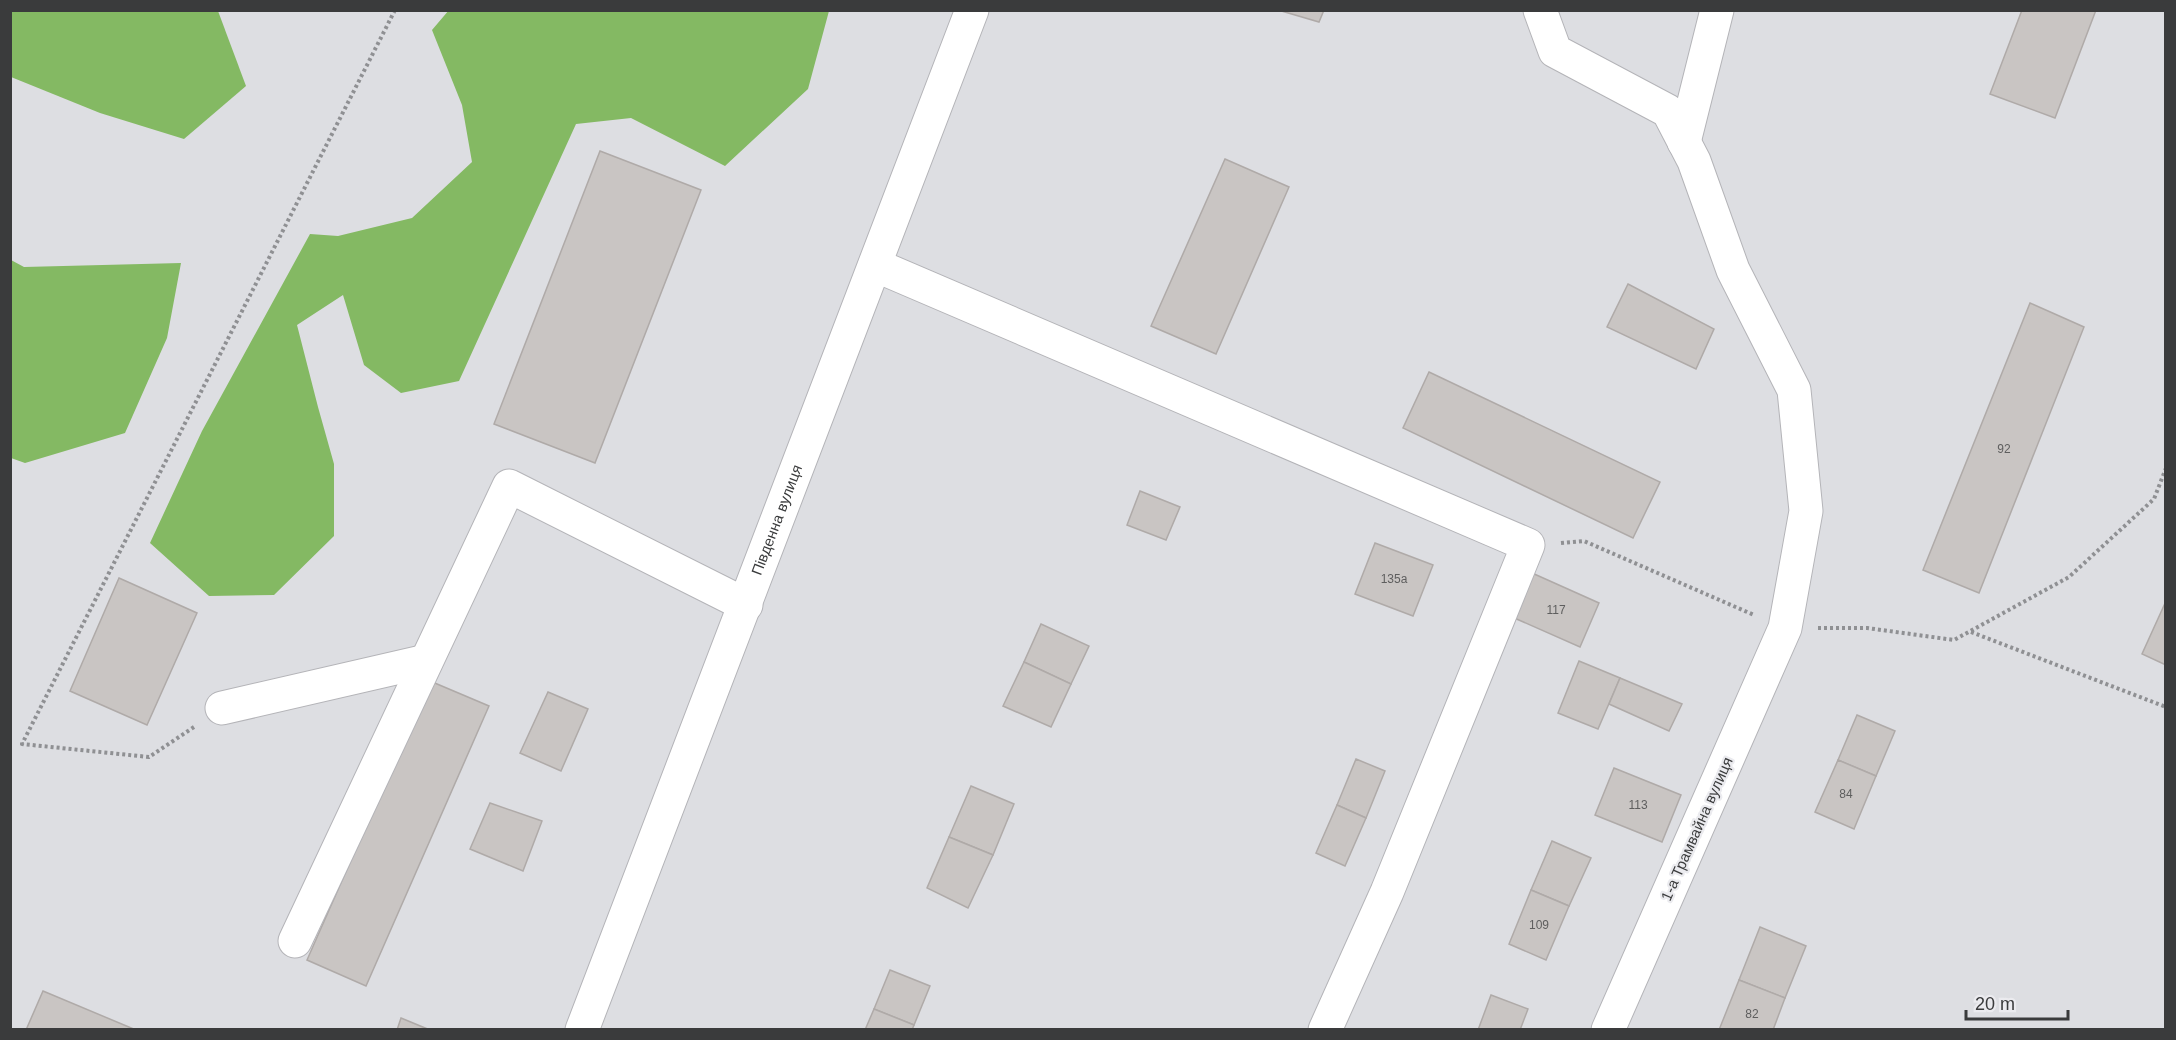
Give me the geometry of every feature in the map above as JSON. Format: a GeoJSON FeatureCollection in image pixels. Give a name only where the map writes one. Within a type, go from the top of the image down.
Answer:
{"type":"FeatureCollection","features":[{"type":"Feature","properties":{"kind":"street","name":"Південна вулиця"},"geometry":{"type":"LineString","coordinates":[[582,1029],[972,10]]}},
{"type":"Feature","properties":{"kind":"street","name":"1-а Трамвайна вулиця"},"geometry":{"type":"LineString","coordinates":[[1540,10],[1555,51],[1668,111],[1694,161],[1732,270],[1794,390],[1806,511],[1785,628],[1608,1029]]}},
{"type":"Feature","properties":{"kind":"street"},"geometry":{"type":"LineString","coordinates":[[1684,142],[1717,10]]}},
{"type":"Feature","properties":{"kind":"street"},"geometry":{"type":"LineString","coordinates":[[875,265],[1527,545],[1387,892],[1325,1029]]}},
{"type":"Feature","properties":{"kind":"street"},"geometry":{"type":"LineString","coordinates":[[295,941],[509,486],[746,605]]}},
{"type":"Feature","properties":{"kind":"street"},"geometry":{"type":"LineString","coordinates":[[222,708],[426,661]]}},
{"type":"Feature","properties":{"kind":"path"},"geometry":{"type":"LineString","coordinates":[[222,708],[149,757],[22,744],[395,10]]}},
{"type":"Feature","properties":{"kind":"path"},"geometry":{"type":"LineString","coordinates":[[1527,545],[1584,541],[1785,628],[1867,628],[1954,640],[2069,577],[2154,499],[2166,468]]}},
{"type":"Feature","properties":{"kind":"path"},"geometry":{"type":"LineString","coordinates":[[1970,631],[2166,707]]}},
{"type":"Feature","properties":{"kind":"green space"},"geometry":{"type":"Polygon","coordinates":[[[449,10],[829,11],[808,89],[725,166],[631,118],[576,124],[459,381],[401,393],[364,365],[343,295],[297,325],[334,464],[334,536],[274,595],[209,596],[150,543],[202,431],[310,234],[338,236],[412,218],[472,162],[462,105],[432,30],[449,10]]]}},
{"type":"Feature","properties":{"kind":"green space"},"geometry":{"type":"Polygon","coordinates":[[[10,11],[218,11],[246,86],[184,139],[100,113],[11,77],[10,11]]]}},
{"type":"Feature","properties":{"kind":"green space"},"geometry":{"type":"Polygon","coordinates":[[[11,260],[24,267],[181,263],[167,338],[125,433],[25,463],[11,458],[11,260]]]}},
{"type":"Feature","properties":{"kind":"building"},"geometry":{"type":"Polygon","coordinates":[[[1278,10],[1324,10],[1319,22],[1278,10]]]}},
{"type":"Feature","properties":{"kind":"building"},"geometry":{"type":"Polygon","coordinates":[[[2022,10],[2096,10],[2055,118],[1990,94],[2022,10]]]}},
{"type":"Feature","properties":{"kind":"building"},"geometry":{"type":"Polygon","coordinates":[[[600,151],[701,190],[595,463],[494,424],[600,151]]]}},
{"type":"Feature","properties":{"kind":"building"},"geometry":{"type":"Polygon","coordinates":[[[1225,159],[1289,187],[1216,354],[1151,326],[1225,159]]]}},
{"type":"Feature","properties":{"kind":"building"},"geometry":{"type":"Polygon","coordinates":[[[1628,284],[1714,329],[1696,369],[1607,327],[1628,284]]]}},
{"type":"Feature","properties":{"kind":"building"},"geometry":{"type":"Polygon","coordinates":[[[2030,303],[2084,327],[1979,593],[1923,570],[2030,303]]]}},
{"type":"Feature","properties":{"kind":"building"},"geometry":{"type":"Polygon","coordinates":[[[1429,372],[1660,482],[1633,538],[1403,428],[1429,372]]]}},
{"type":"Feature","properties":{"kind":"building"},"geometry":{"type":"Polygon","coordinates":[[[1140,491],[1180,507],[1166,540],[1127,525],[1140,491]]]}},
{"type":"Feature","properties":{"kind":"building"},"geometry":{"type":"Polygon","coordinates":[[[1375,543],[1433,565],[1413,616],[1355,594],[1375,543]]]}},
{"type":"Feature","properties":{"kind":"building"},"geometry":{"type":"Polygon","coordinates":[[[1532,573],[1599,603],[1580,647],[1512,617],[1532,573]]]}},
{"type":"Feature","properties":{"kind":"building"},"geometry":{"type":"Polygon","coordinates":[[[119,578],[197,613],[147,725],[70,691],[119,578]]]}},
{"type":"Feature","properties":{"kind":"building"},"geometry":{"type":"Polygon","coordinates":[[[2166,601],[2166,665],[2142,654],[2166,601]]]}},
{"type":"Feature","properties":{"kind":"building"},"geometry":{"type":"Polygon","coordinates":[[[1041,624],[1089,646],[1071,684],[1024,662],[1041,624]]]}},
{"type":"Feature","properties":{"kind":"building"},"geometry":{"type":"Polygon","coordinates":[[[1579,661],[1620,678],[1598,729],[1558,713],[1579,661]]]}},
{"type":"Feature","properties":{"kind":"building"},"geometry":{"type":"Polygon","coordinates":[[[1024,662],[1071,684],[1051,727],[1003,706],[1024,662]]]}},
{"type":"Feature","properties":{"kind":"building"},"geometry":{"type":"Polygon","coordinates":[[[1620,678],[1682,704],[1669,731],[1609,704],[1620,678]]]}},
{"type":"Feature","properties":{"kind":"building"},"geometry":{"type":"Polygon","coordinates":[[[430,681],[489,706],[366,986],[307,960],[430,681]]]}},
{"type":"Feature","properties":{"kind":"building"},"geometry":{"type":"Polygon","coordinates":[[[548,692],[588,709],[561,771],[520,753],[548,692]]]}},
{"type":"Feature","properties":{"kind":"building"},"geometry":{"type":"Polygon","coordinates":[[[1857,715],[1895,731],[1876,776],[1838,760],[1857,715]]]}},
{"type":"Feature","properties":{"kind":"building"},"geometry":{"type":"Polygon","coordinates":[[[1356,759],[1385,771],[1366,818],[1337,805],[1356,759]]]}},
{"type":"Feature","properties":{"kind":"building"},"geometry":{"type":"Polygon","coordinates":[[[1838,760],[1876,776],[1854,829],[1815,812],[1838,760]]]}},
{"type":"Feature","properties":{"kind":"building"},"geometry":{"type":"Polygon","coordinates":[[[1614,768],[1681,795],[1662,842],[1595,815],[1614,768]]]}},
{"type":"Feature","properties":{"kind":"building"},"geometry":{"type":"Polygon","coordinates":[[[971,786],[1014,804],[993,855],[949,837],[971,786]]]}},
{"type":"Feature","properties":{"kind":"building"},"geometry":{"type":"Polygon","coordinates":[[[490,803],[542,821],[523,871],[470,849],[490,803]]]}},
{"type":"Feature","properties":{"kind":"building"},"geometry":{"type":"Polygon","coordinates":[[[1337,805],[1366,818],[1345,866],[1316,853],[1337,805]]]}},
{"type":"Feature","properties":{"kind":"building"},"geometry":{"type":"Polygon","coordinates":[[[949,837],[993,855],[968,908],[927,888],[949,837]]]}},
{"type":"Feature","properties":{"kind":"building"},"geometry":{"type":"Polygon","coordinates":[[[1552,841],[1591,858],[1569,906],[1531,890],[1552,841]]]}},
{"type":"Feature","properties":{"kind":"building"},"geometry":{"type":"Polygon","coordinates":[[[1531,890],[1569,906],[1546,960],[1509,944],[1531,890]]]}},
{"type":"Feature","properties":{"kind":"building"},"geometry":{"type":"Polygon","coordinates":[[[1760,927],[1806,946],[1785,998],[1739,980],[1760,927]]]}},
{"type":"Feature","properties":{"kind":"building"},"geometry":{"type":"Polygon","coordinates":[[[890,970],[930,986],[914,1025],[874,1009],[890,970]]]}},
{"type":"Feature","properties":{"kind":"building"},"geometry":{"type":"Polygon","coordinates":[[[1739,980],[1785,998],[1773,1030],[1719,1030],[1739,980]]]}},
{"type":"Feature","properties":{"kind":"building"},"geometry":{"type":"Polygon","coordinates":[[[43,991],[136,1030],[26,1030],[43,991]]]}},
{"type":"Feature","properties":{"kind":"building"},"geometry":{"type":"Polygon","coordinates":[[[1491,995],[1528,1009],[1520,1030],[1478,1030],[1491,995]]]}},
{"type":"Feature","properties":{"kind":"building"},"geometry":{"type":"Polygon","coordinates":[[[874,1009],[914,1025],[912,1030],[865,1030],[874,1009]]]}},
{"type":"Feature","properties":{"kind":"building"},"geometry":{"type":"Polygon","coordinates":[[[401,1018],[430,1030],[397,1030],[401,1018]]]}}]}
